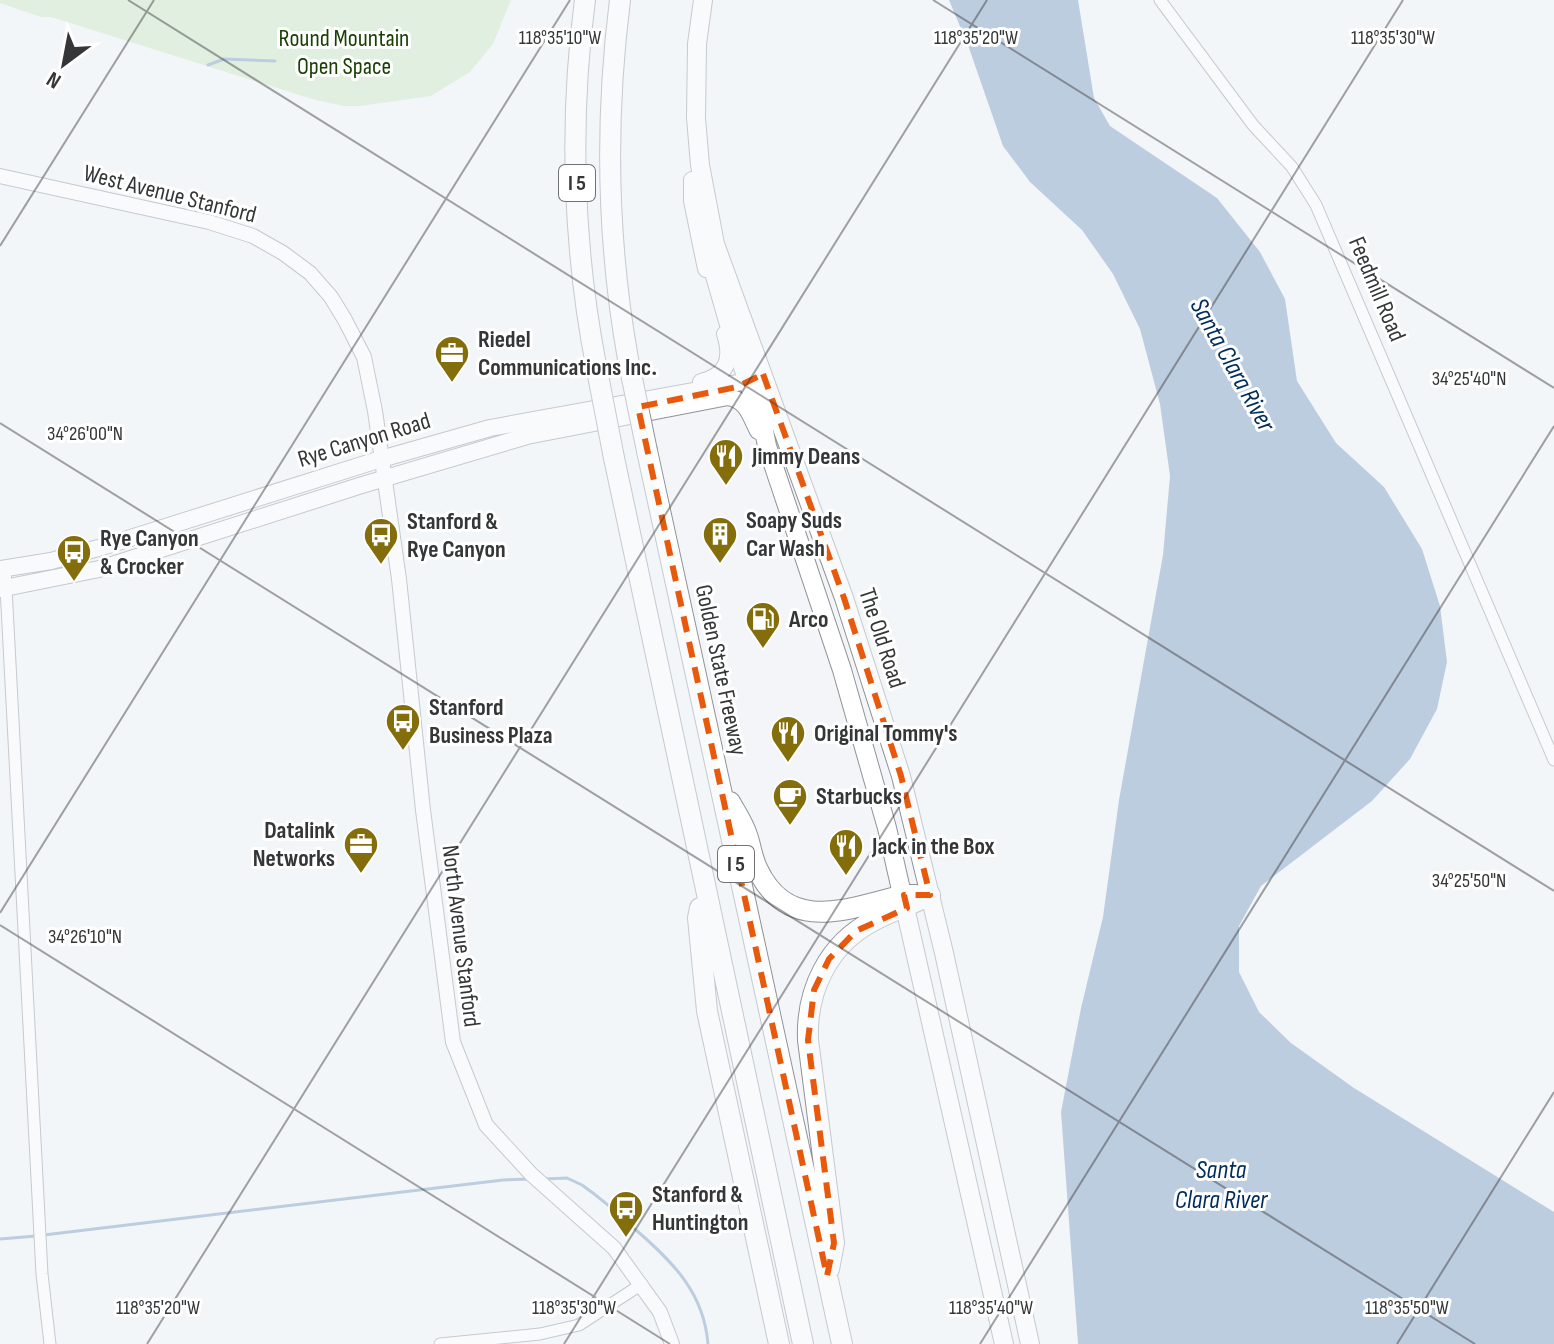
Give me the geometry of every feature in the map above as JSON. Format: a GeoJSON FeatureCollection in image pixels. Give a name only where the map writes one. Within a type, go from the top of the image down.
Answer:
{"type":"FeatureCollection","features":[{"type":"Feature","properties":{"kind":"highway","name":"I 5"},"geometry":{"type":"LineString","coordinates":[[585,0],[576,85],[576,163],[585,291],[596,365],[704,888],[803,1344]]}},
{"type":"Feature","properties":{"kind":"highway","name":"Golden State Freeway"},"geometry":{"type":"LineString","coordinates":[[620,0],[612,84],[610,161],[616,270],[628,359],[842,1344]]}},
{"type":"Feature","properties":{"kind":"highway"},"geometry":{"type":"LineString","coordinates":[[717,777],[746,833],[758,871],[776,896],[788,905],[814,913],[829,913],[930,895]]}},
{"type":"Feature","properties":{"kind":"highway"},"geometry":{"type":"LineString","coordinates":[[704,888],[698,918],[707,1011],[779,1344]]}},
{"type":"Feature","properties":{"kind":"highway"},"geometry":{"type":"LineString","coordinates":[[827,1276],[834,1243],[811,1067],[807,1024],[809,1008],[820,974],[841,944],[906,901]]}},
{"type":"Feature","properties":{"kind":"main road","name":"The Old Road"},"geometry":{"type":"LineString","coordinates":[[698,5],[687,57],[686,110],[692,180],[703,233],[720,297],[844,598],[901,776],[1030,1344]]}},
{"type":"Feature","properties":{"kind":"main road","name":"The Old Road"},"geometry":{"type":"LineString","coordinates":[[698,5],[696,118],[700,165],[715,244],[755,377],[767,446],[842,670],[906,901],[1004,1344]]}},
{"type":"Feature","properties":{"kind":"main road"},"geometry":{"type":"LineString","coordinates":[[569,414],[711,380],[725,369],[729,355],[727,342],[706,270],[692,201],[692,180]]}},
{"type":"Feature","properties":{"kind":"main road","name":"Rye Canyon Road"},"geometry":{"type":"LineString","coordinates":[[3,569],[51,561],[102,547],[490,428],[755,377]]}},
{"type":"Feature","properties":{"kind":"main road","name":"Rye Canyon Road"},"geometry":{"type":"LineString","coordinates":[[518,439],[526,430],[737,387],[755,377]]}},
{"type":"Feature","properties":{"kind":"main road","name":"Rye Canyon Road"},"geometry":{"type":"LineString","coordinates":[[3,589],[99,569],[518,439],[594,423],[734,398],[747,408],[767,446]]}},
{"type":"Feature","properties":{"kind":"main road"},"geometry":{"type":"LineString","coordinates":[[815,592],[826,594],[832,602],[853,661],[857,667],[866,668]]}},
{"type":"Feature","properties":{"kind":"main road"},"geometry":{"type":"LineString","coordinates":[[842,670],[860,680],[872,722],[879,736],[890,742]]}},
{"type":"Feature","properties":{"kind":"street","name":"Feedmill Road"},"geometry":{"type":"LineString","coordinates":[[1160,0],[1253,125],[1292,167],[1316,205],[1554,760]]}},
{"type":"Feature","properties":{"kind":"street","name":"West Avenue Stanford"},"geometry":{"type":"LineString","coordinates":[[0,176],[223,225],[263,241],[290,258],[327,291],[356,340],[371,384],[381,459]]}},
{"type":"Feature","properties":{"kind":"street","name":"North Avenue Stanford"},"geometry":{"type":"LineString","coordinates":[[381,459],[402,603],[423,810],[453,1042],[486,1125],[531,1174],[614,1248],[660,1312],[672,1344]]}},
{"type":"Feature","properties":{"kind":"street"},"geometry":{"type":"LineString","coordinates":[[3,569],[42,1274],[50,1344]]}},
{"type":"Feature","properties":{"kind":"street"},"geometry":{"type":"LineString","coordinates":[[440,1344],[540,1334],[579,1325],[642,1284]]}},
{"type":"Feature","properties":{"kind":"highlighted area"},"geometry":{"type":"Polygon","coordinates":[[[763,374],[767,384],[844,598],[901,776],[930,895],[904,895],[907,908],[856,931],[829,959],[814,990],[808,1040],[834,1243],[827,1276],[638,407],[737,387],[763,374]]]}},
{"type":"Feature","properties":{"kind":"green space","name":"Round Mountain Open Space"},"geometry":{"type":"Polygon","coordinates":[[[0,0],[511,0],[493,44],[470,72],[431,96],[343,106],[51,17],[41,17],[0,3],[0,0]]]}},
{"type":"Feature","properties":{"kind":"water","name":"Santa Clara River"},"geometry":{"type":"Polygon","coordinates":[[[949,0],[1078,0],[1094,98],[1110,126],[1217,198],[1260,252],[1285,299],[1297,381],[1336,443],[1384,487],[1422,549],[1440,606],[1447,662],[1437,709],[1410,759],[1372,801],[1261,886],[1239,926],[1239,972],[1259,1012],[1291,1043],[1354,1088],[1554,1212],[1554,1344],[1078,1344],[1061,1112],[1103,917],[1119,800],[1163,555],[1170,476],[1160,404],[1140,329],[1113,274],[1082,230],[1030,182],[1003,146],[949,0]]]}},
{"type":"Feature","properties":{"kind":"waterway"},"geometry":{"type":"LineString","coordinates":[[208,65],[224,59],[275,61]]}},
{"type":"Feature","properties":{"kind":"waterway"},"geometry":{"type":"LineString","coordinates":[[544,1179],[567,1178],[582,1185],[617,1212],[662,1254],[693,1294],[708,1344]]}},
{"type":"Feature","properties":{"kind":"waterway"},"geometry":{"type":"LineString","coordinates":[[44,1235],[529,1179]]}},
{"type":"Feature","properties":{"kind":"waterway"},"geometry":{"type":"LineString","coordinates":[[0,1239],[36,1236]]}},
{"type":"Feature","properties":{"kind":"place","name":"Riedel Communications Inc."},"geometry":{"type":"Point","coordinates":[452,384]}},
{"type":"Feature","properties":{"kind":"place","name":"Jimmy Deans"},"geometry":{"type":"Point","coordinates":[726,487]}},
{"type":"Feature","properties":{"kind":"place","name":"Soapy Suds Car Wash"},"geometry":{"type":"Point","coordinates":[720,565]}},
{"type":"Feature","properties":{"kind":"place","name":"Stanford & Rye Canyon"},"geometry":{"type":"Point","coordinates":[381,566]}},
{"type":"Feature","properties":{"kind":"place","name":"Rye Canyon & Crocker"},"geometry":{"type":"Point","coordinates":[74,583]}},
{"type":"Feature","properties":{"kind":"place","name":"Arco"},"geometry":{"type":"Point","coordinates":[763,650]}},
{"type":"Feature","properties":{"kind":"place","name":"Stanford Business Plaza"},"geometry":{"type":"Point","coordinates":[403,752]}},
{"type":"Feature","properties":{"kind":"place","name":"Original Tommy's"},"geometry":{"type":"Point","coordinates":[788,764]}},
{"type":"Feature","properties":{"kind":"place","name":"Starbucks"},"geometry":{"type":"Point","coordinates":[790,827]}},
{"type":"Feature","properties":{"kind":"place","name":"Datalink Networks"},"geometry":{"type":"Point","coordinates":[361,875]}},
{"type":"Feature","properties":{"kind":"place","name":"Jack in the Box"},"geometry":{"type":"Point","coordinates":[846,877]}},
{"type":"Feature","properties":{"kind":"place","name":"Stanford & Huntington"},"geometry":{"type":"Point","coordinates":[626,1239]}}]}
